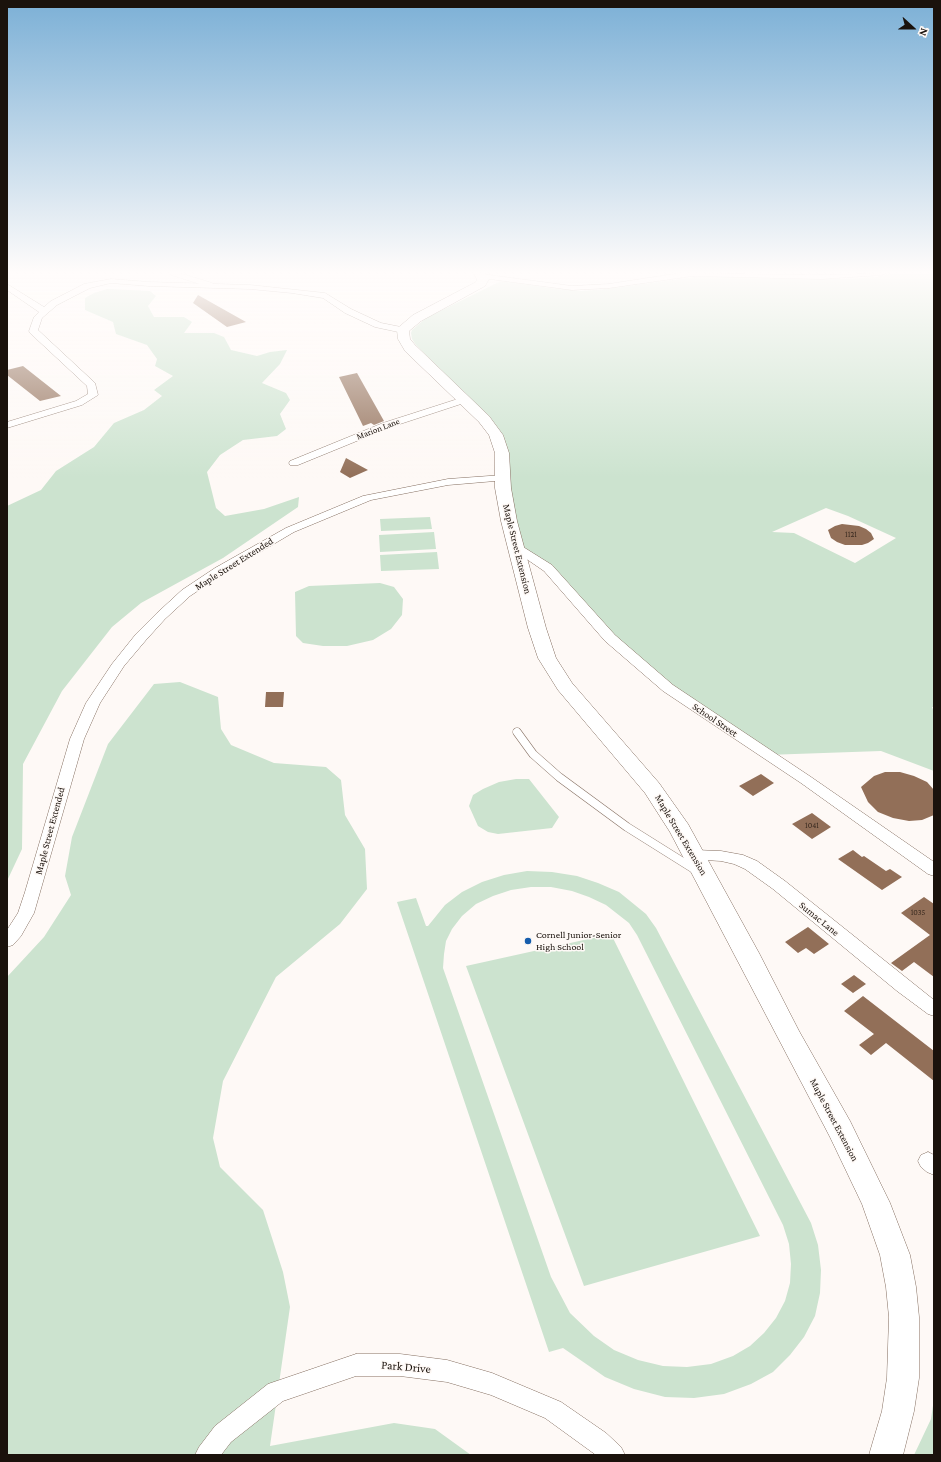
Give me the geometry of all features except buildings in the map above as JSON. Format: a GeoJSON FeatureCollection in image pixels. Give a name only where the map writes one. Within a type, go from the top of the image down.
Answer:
{"type":"FeatureCollection","features":[{"type":"Feature","properties":{"kind":"street"},"geometry":{"type":"LineString","coordinates":[[7,425],[79,403],[93,395],[92,385],[44,341]]}},
{"type":"Feature","properties":{"kind":"street","name":"Maple Street Extension"},"geometry":{"type":"LineString","coordinates":[[405,341],[410,348],[484,419],[499,442],[502,453],[505,501],[542,644],[548,658],[556,673],[652,788],[676,823],[707,877],[863,1174],[881,1215],[895,1255],[901,1287],[905,1348],[903,1378],[898,1411],[886,1455]]}},
{"type":"Feature","properties":{"kind":"street","name":"Marion Lane"},"geometry":{"type":"LineString","coordinates":[[294,463],[387,425],[464,400]]}},
{"type":"Feature","properties":{"kind":"street","name":"Maple Street Extended"},"geometry":{"type":"LineString","coordinates":[[7,941],[15,932],[26,913],[34,892],[65,777],[77,739],[93,703],[119,664],[141,637],[161,616],[186,594],[219,570],[290,530],[367,498],[448,482],[503,478]]}},
{"type":"Feature","properties":{"kind":"street","name":"School Street"},"geometry":{"type":"LineString","coordinates":[[516,547],[548,568],[610,638],[668,688],[811,784],[934,870]]}},
{"type":"Feature","properties":{"kind":"street","name":"Sumac Lane"},"geometry":{"type":"LineString","coordinates":[[694,855],[721,856],[737,859],[751,865],[779,885],[868,958],[934,1009]]}},
{"type":"Feature","properties":{"kind":"street","name":"Park Drive"},"geometry":{"type":"LineString","coordinates":[[207,1455],[223,1434],[276,1392],[356,1365],[400,1365],[447,1371],[492,1384],[553,1410],[598,1441],[613,1455]]}},
{"type":"Feature","properties":{"kind":"lane"},"geometry":{"type":"LineString","coordinates":[[517,732],[533,754],[559,778],[626,827],[707,877]]}},
{"type":"Feature","properties":{"kind":"green space"},"geometry":{"type":"Polygon","coordinates":[[[136,341],[226,341],[231,350],[257,356],[270,352],[287,350],[280,364],[262,383],[286,393],[290,400],[280,414],[286,429],[277,436],[243,440],[220,455],[207,472],[216,508],[225,516],[264,509],[299,497],[298,507],[223,558],[141,603],[112,627],[62,691],[23,764],[22,849],[7,881],[7,506],[41,490],[56,471],[94,447],[114,423],[144,410],[162,396],[154,390],[173,376],[155,366],[157,359],[147,345],[136,341]]]}},
{"type":"Feature","properties":{"kind":"green space"},"geometry":{"type":"Polygon","coordinates":[[[413,341],[934,341],[934,707],[932,707],[934,712],[934,771],[881,751],[766,755],[647,672],[559,579],[516,547],[499,442],[438,375],[445,374],[413,341]],[[826,508],[772,532],[794,533],[855,563],[896,538],[848,516],[826,508]]]}},
{"type":"Feature","properties":{"kind":"green space"},"geometry":{"type":"Polygon","coordinates":[[[430,517],[432,529],[381,531],[380,519],[430,517]]]}},
{"type":"Feature","properties":{"kind":"green space"},"geometry":{"type":"Polygon","coordinates":[[[434,532],[436,549],[380,552],[379,535],[434,532]]]}},
{"type":"Feature","properties":{"kind":"green space"},"geometry":{"type":"Polygon","coordinates":[[[437,552],[439,569],[381,571],[380,555],[437,552]]]}},
{"type":"Feature","properties":{"kind":"green space"},"geometry":{"type":"Polygon","coordinates":[[[380,583],[394,587],[403,599],[402,615],[391,629],[373,640],[347,646],[323,646],[303,643],[296,636],[295,592],[309,586],[380,583]]]}},
{"type":"Feature","properties":{"kind":"green space"},"geometry":{"type":"Polygon","coordinates":[[[180,682],[218,697],[221,729],[231,745],[274,763],[326,767],[341,780],[345,815],[365,849],[367,889],[340,924],[276,977],[223,1081],[213,1138],[220,1167],[263,1210],[283,1272],[290,1307],[270,1446],[394,1423],[435,1429],[471,1455],[7,1455],[7,977],[44,937],[71,895],[65,876],[72,837],[108,744],[154,684],[180,682]]]}},
{"type":"Feature","properties":{"kind":"green space"},"geometry":{"type":"Polygon","coordinates":[[[516,779],[529,779],[559,817],[552,828],[498,834],[488,832],[478,826],[469,806],[473,795],[499,782],[516,779]]]}},
{"type":"Feature","properties":{"kind":"green space"},"geometry":{"type":"Polygon","coordinates":[[[527,871],[552,872],[577,876],[619,892],[646,914],[656,928],[811,1223],[818,1245],[821,1270],[820,1293],[815,1316],[804,1337],[790,1355],[773,1372],[751,1384],[724,1394],[694,1398],[665,1397],[634,1389],[605,1377],[563,1348],[549,1352],[397,902],[416,898],[426,926],[428,926],[445,905],[462,892],[482,882],[504,875],[527,871]],[[531,887],[511,890],[476,904],[462,916],[452,929],[446,941],[443,968],[551,1277],[570,1313],[594,1336],[614,1350],[638,1360],[663,1366],[687,1367],[711,1364],[733,1356],[750,1346],[764,1333],[776,1318],[785,1301],[790,1283],[791,1264],[789,1244],[783,1225],[637,935],[629,923],[606,905],[589,897],[572,891],[551,887],[531,887]]]}},
{"type":"Feature","properties":{"kind":"green space"},"geometry":{"type":"Polygon","coordinates":[[[611,934],[760,1236],[584,1286],[466,966],[611,934]]]}},
{"type":"Feature","properties":{"kind":"green space"},"geometry":{"type":"Polygon","coordinates":[[[934,1399],[934,1455],[914,1455],[931,1419],[934,1399]]]}},
{"type":"Feature","properties":{"kind":"place","name":"Cornell Junior-Senior High School"},"geometry":{"type":"Point","coordinates":[528,941]}}]}
